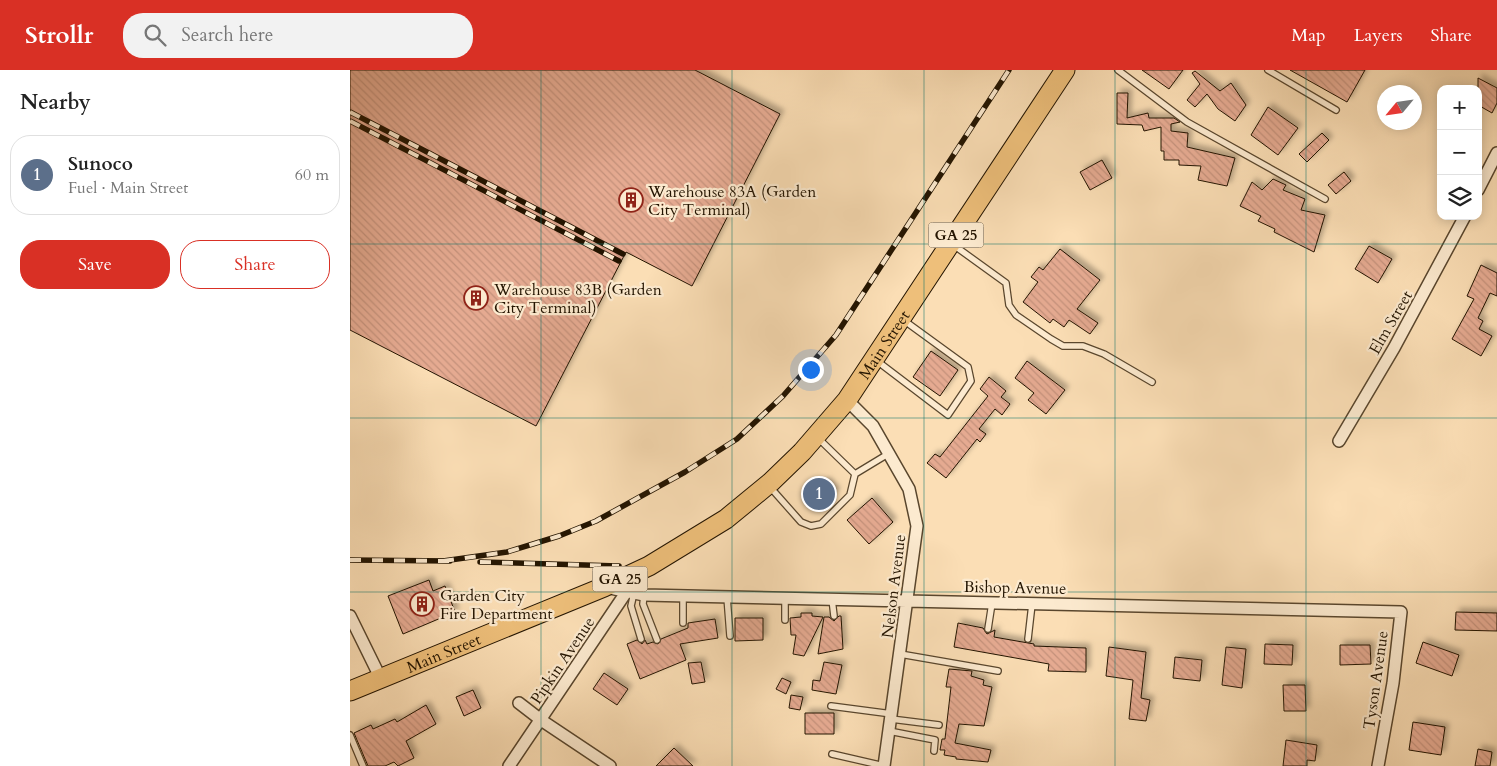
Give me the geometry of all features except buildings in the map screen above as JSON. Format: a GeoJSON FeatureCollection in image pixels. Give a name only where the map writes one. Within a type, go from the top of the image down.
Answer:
{"type":"FeatureCollection","features":[{"type":"Feature","properties":{"kind":"main road","name":"Main Street"},"geometry":{"type":"LineString","coordinates":[[350,692],[604,587],[649,566],[726,519],[768,485],[816,436],[847,400],[1065,70]]}},
{"type":"Feature","properties":{"kind":"street"},"geometry":{"type":"LineString","coordinates":[[1482,182],[1497,153]]}},
{"type":"Feature","properties":{"kind":"street","name":"Elm Street"},"geometry":{"type":"LineString","coordinates":[[1339,441],[1394,348],[1463,220]]}},
{"type":"Feature","properties":{"kind":"street","name":"Nelson Avenue"},"geometry":{"type":"LineString","coordinates":[[847,400],[873,426],[909,489],[917,526],[884,766]]}},
{"type":"Feature","properties":{"kind":"street","name":"Main Street"},"geometry":{"type":"LineString","coordinates":[[635,593],[649,566]]}},
{"type":"Feature","properties":{"kind":"street"},"geometry":{"type":"LineString","coordinates":[[604,587],[635,593]]}},
{"type":"Feature","properties":{"kind":"street","name":"Bishop Avenue"},"geometry":{"type":"LineString","coordinates":[[635,593],[683,596],[1401,612]]}},
{"type":"Feature","properties":{"kind":"street","name":"Pipkin Avenue"},"geometry":{"type":"LineString","coordinates":[[509,766],[635,593]]}},
{"type":"Feature","properties":{"kind":"street","name":"Tyson Avenue"},"geometry":{"type":"LineString","coordinates":[[1378,766],[1393,683],[1401,612]]}},
{"type":"Feature","properties":{"kind":"street"},"geometry":{"type":"LineString","coordinates":[[350,616],[381,679]]}},
{"type":"Feature","properties":{"kind":"street"},"geometry":{"type":"LineString","coordinates":[[519,703],[610,766]]}},
{"type":"Feature","properties":{"kind":"lane"},"geometry":{"type":"LineString","coordinates":[[1118,70],[1187,122],[1325,199]]}},
{"type":"Feature","properties":{"kind":"lane"},"geometry":{"type":"LineString","coordinates":[[1268,70],[1336,110]]}},
{"type":"Feature","properties":{"kind":"lane"},"geometry":{"type":"LineString","coordinates":[[951,243],[1006,283],[1009,305],[1016,315],[1023,320],[1062,346],[1083,346],[1104,354],[1152,382]]}},
{"type":"Feature","properties":{"kind":"lane"},"geometry":{"type":"LineString","coordinates":[[874,359],[948,414],[971,381],[968,367],[901,318]]}},
{"type":"Feature","properties":{"kind":"lane"},"geometry":{"type":"LineString","coordinates":[[816,436],[855,474]]}},
{"type":"Feature","properties":{"kind":"lane"},"geometry":{"type":"LineString","coordinates":[[768,485],[801,522],[811,526],[821,524],[850,495],[855,474],[888,454]]}},
{"type":"Feature","properties":{"kind":"lane"},"geometry":{"type":"LineString","coordinates":[[635,593],[631,606],[641,639]]}},
{"type":"Feature","properties":{"kind":"lane"},"geometry":{"type":"LineString","coordinates":[[635,593],[643,604],[658,640]]}},
{"type":"Feature","properties":{"kind":"lane"},"geometry":{"type":"LineString","coordinates":[[683,596],[683,622]]}},
{"type":"Feature","properties":{"kind":"lane"},"geometry":{"type":"LineString","coordinates":[[727,597],[730,636]]}},
{"type":"Feature","properties":{"kind":"lane"},"geometry":{"type":"LineString","coordinates":[[785,598],[785,620]]}},
{"type":"Feature","properties":{"kind":"lane"},"geometry":{"type":"LineString","coordinates":[[832,599],[834,616]]}},
{"type":"Feature","properties":{"kind":"lane"},"geometry":{"type":"LineString","coordinates":[[988,629],[992,602]]}},
{"type":"Feature","properties":{"kind":"lane"},"geometry":{"type":"LineString","coordinates":[[1028,639],[1032,603]]}},
{"type":"Feature","properties":{"kind":"lane"},"geometry":{"type":"LineString","coordinates":[[900,654],[998,670]]}},
{"type":"Feature","properties":{"kind":"lane"},"geometry":{"type":"LineString","coordinates":[[831,706],[940,725]]}},
{"type":"Feature","properties":{"kind":"lane"},"geometry":{"type":"LineString","coordinates":[[889,731],[935,740],[934,751]]}},
{"type":"Feature","properties":{"kind":"lane"},"geometry":{"type":"LineString","coordinates":[[350,735],[363,766]]}},
{"type":"Feature","properties":{"kind":"lane"},"geometry":{"type":"LineString","coordinates":[[832,754],[884,766]]}},
{"type":"Feature","properties":{"kind":"railway"},"geometry":{"type":"LineString","coordinates":[[443,561],[507,552],[559,536],[596,521],[685,472],[737,439],[783,396],[836,335],[1009,70]]}},
{"type":"Feature","properties":{"kind":"railway"},"geometry":{"type":"LineString","coordinates":[[350,112],[623,254]]}},
{"type":"Feature","properties":{"kind":"railway"},"geometry":{"type":"LineString","coordinates":[[350,121],[619,261]]}},
{"type":"Feature","properties":{"kind":"railway"},"geometry":{"type":"LineString","coordinates":[[350,560],[450,561]]}},
{"type":"Feature","properties":{"kind":"railway"},"geometry":{"type":"LineString","coordinates":[[480,562],[619,566]]}},
{"type":"Feature","properties":{"kind":"place","name":"Warehouse 83A (Garden City Terminal)"},"geometry":{"type":"Point","coordinates":[631,200]}},
{"type":"Feature","properties":{"kind":"place","name":"Warehouse 83B (Garden City Terminal)"},"geometry":{"type":"Point","coordinates":[476,298]}},
{"type":"Feature","properties":{"kind":"place","name":"Sunoco"},"geometry":{"type":"Point","coordinates":[819,494]}},
{"type":"Feature","properties":{"kind":"place","name":"Garden City Fire Department"},"geometry":{"type":"Point","coordinates":[422,604]}}]}
